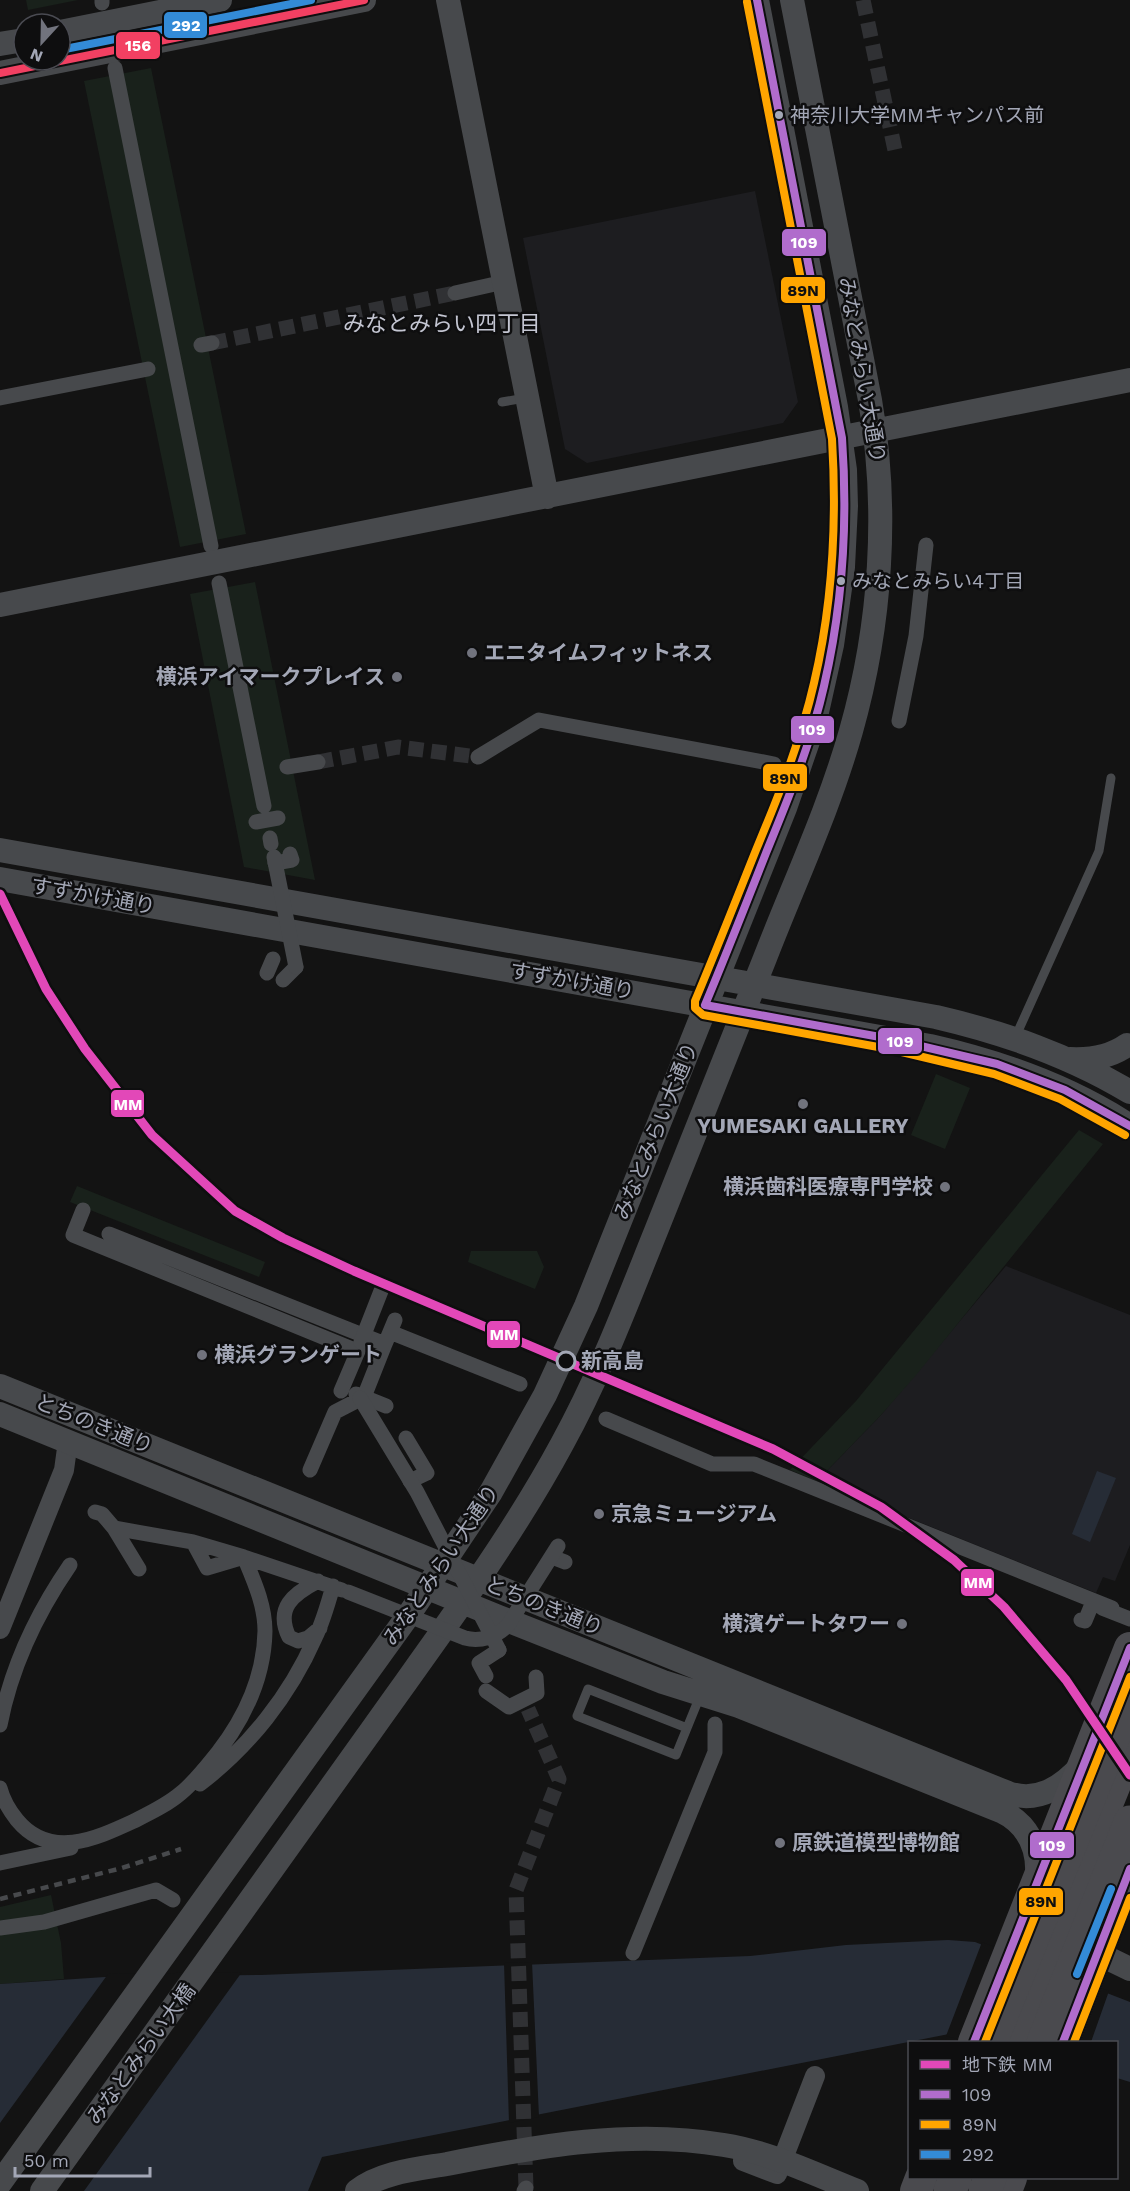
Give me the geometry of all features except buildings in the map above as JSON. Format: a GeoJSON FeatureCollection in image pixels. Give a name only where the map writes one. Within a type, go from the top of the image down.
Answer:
{"type":"FeatureCollection","features":[{"type":"Feature","properties":{"kind":"highway"},"geometry":{"type":"LineString","coordinates":[[975,2041],[1049,1848],[1130,1648]]}},
{"type":"Feature","properties":{"kind":"highway"},"geometry":{"type":"LineString","coordinates":[[992,2041],[1130,1697]]}},
{"type":"Feature","properties":{"kind":"highway"},"geometry":{"type":"LineString","coordinates":[[1049,1848],[1123,1733],[1130,1716]]}},
{"type":"Feature","properties":{"kind":"highway"},"geometry":{"type":"LineString","coordinates":[[1011,2041],[1130,1746]]}},
{"type":"Feature","properties":{"kind":"highway"},"geometry":{"type":"LineString","coordinates":[[1027,2041],[1130,1785]]}},
{"type":"Feature","properties":{"kind":"highway"},"geometry":{"type":"LineString","coordinates":[[1064,2041],[1125,1881],[1126,1823],[1130,1801]]}},
{"type":"Feature","properties":{"kind":"highway"},"geometry":{"type":"LineString","coordinates":[[1044,2041],[1130,1822]]}},
{"type":"Feature","properties":{"kind":"street"},"geometry":{"type":"LineString","coordinates":[[72,30],[220,0]]}},
{"type":"Feature","properties":{"kind":"street"},"geometry":{"type":"LineString","coordinates":[[0,73],[364,0]]}},
{"type":"Feature","properties":{"kind":"street"},"geometry":{"type":"LineString","coordinates":[[448,0],[547,496]]}},
{"type":"Feature","properties":{"kind":"street","name":"みなとみらい大通り"},"geometry":{"type":"LineString","coordinates":[[169,1948],[443,1565],[491,1492],[545,1395],[586,1306],[785,808],[815,721],[832,645],[843,567],[846,506],[842,438],[757,0]]}},
{"type":"Feature","properties":{"kind":"street","name":"みなとみらい大通り"},"geometry":{"type":"LineString","coordinates":[[219,1947],[477,1579],[524,1508],[581,1409],[621,1321],[819,821],[851,732],[869,650],[879,560],[879,464],[875,431],[792,0]]}},
{"type":"Feature","properties":{"kind":"street"},"geometry":{"type":"LineString","coordinates":[[115,68],[212,546]]}},
{"type":"Feature","properties":{"kind":"street"},"geometry":{"type":"LineString","coordinates":[[455,293],[504,282]]}},
{"type":"Feature","properties":{"kind":"street"},"geometry":{"type":"LineString","coordinates":[[0,398],[148,369]]}},
{"type":"Feature","properties":{"kind":"street"},"geometry":{"type":"LineString","coordinates":[[0,605],[1130,381]]}},
{"type":"Feature","properties":{"kind":"street"},"geometry":{"type":"LineString","coordinates":[[899,721],[921,637],[926,545]]}},
{"type":"Feature","properties":{"kind":"street"},"geometry":{"type":"LineString","coordinates":[[219,583],[296,967],[283,980]]}},
{"type":"Feature","properties":{"kind":"street"},"geometry":{"type":"LineString","coordinates":[[478,757],[538,720],[774,764]]}},
{"type":"Feature","properties":{"kind":"street"},"geometry":{"type":"LineString","coordinates":[[287,767],[318,762]]}},
{"type":"Feature","properties":{"kind":"street"},"geometry":{"type":"LineString","coordinates":[[269,831],[292,860],[290,854]]}},
{"type":"Feature","properties":{"kind":"street","name":"すずかけ通り"},"geometry":{"type":"LineString","coordinates":[[0,850],[754,985]]}},
{"type":"Feature","properties":{"kind":"street","name":"すずかけ通り"},"geometry":{"type":"LineString","coordinates":[[0,879],[919,1044],[972,1056],[1021,1071],[1055,1085],[1130,1126]]}},
{"type":"Feature","properties":{"kind":"street"},"geometry":{"type":"LineString","coordinates":[[754,985],[936,1017],[1015,1038],[1067,1059],[1130,1092]]}},
{"type":"Feature","properties":{"kind":"street"},"geometry":{"type":"LineString","coordinates":[[1067,1059],[1100,1058],[1119,1050],[1129,1042]]}},
{"type":"Feature","properties":{"kind":"street"},"geometry":{"type":"LineString","coordinates":[[1105,1077],[1129,1042]]}},
{"type":"Feature","properties":{"kind":"street"},"geometry":{"type":"LineString","coordinates":[[81,1218],[73,1235],[88,1242],[359,1347]]}},
{"type":"Feature","properties":{"kind":"street"},"geometry":{"type":"LineString","coordinates":[[109,1233],[390,1332],[520,1384]]}},
{"type":"Feature","properties":{"kind":"street"},"geometry":{"type":"LineString","coordinates":[[342,1390],[381,1291]]}},
{"type":"Feature","properties":{"kind":"street"},"geometry":{"type":"LineString","coordinates":[[310,1470],[335,1412],[364,1397],[390,1332]]}},
{"type":"Feature","properties":{"kind":"street","name":"とちのき通り"},"geometry":{"type":"LineString","coordinates":[[0,1386],[477,1579],[1004,1802],[1012,1816],[1028,1832],[1036,1854],[1037,1881]]}},
{"type":"Feature","properties":{"kind":"street"},"geometry":{"type":"LineString","coordinates":[[342,1390],[386,1406]]}},
{"type":"Feature","properties":{"kind":"street"},"geometry":{"type":"LineString","coordinates":[[342,1390],[360,1398],[413,1487],[492,1635],[499,1650],[479,1664],[486,1684],[509,1707],[526,1704],[537,1693],[536,1677]]}},
{"type":"Feature","properties":{"kind":"street","name":"とちのき通り"},"geometry":{"type":"LineString","coordinates":[[0,1414],[663,1682],[739,1706],[1004,1802],[1045,1794],[1060,1786],[1083,1763]]}},
{"type":"Feature","properties":{"kind":"street"},"geometry":{"type":"LineString","coordinates":[[606,1419],[712,1464],[754,1464],[1112,1608]]}},
{"type":"Feature","properties":{"kind":"street"},"geometry":{"type":"LineString","coordinates":[[406,1438],[421,1456],[427,1473],[413,1487]]}},
{"type":"Feature","properties":{"kind":"street"},"geometry":{"type":"LineString","coordinates":[[0,1593],[51,1465],[68,1442]]}},
{"type":"Feature","properties":{"kind":"street"},"geometry":{"type":"LineString","coordinates":[[0,1629],[64,1470],[68,1442]]}},
{"type":"Feature","properties":{"kind":"street"},"geometry":{"type":"LineString","coordinates":[[95,1512],[102,1514],[114,1528],[140,1569]]}},
{"type":"Feature","properties":{"kind":"street"},"geometry":{"type":"LineString","coordinates":[[114,1528],[193,1542],[244,1557],[341,1589],[465,1638],[482,1640],[503,1630],[508,1625],[558,1555]]}},
{"type":"Feature","properties":{"kind":"street"},"geometry":{"type":"LineString","coordinates":[[193,1542],[207,1568],[244,1557]]}},
{"type":"Feature","properties":{"kind":"street"},"geometry":{"type":"LineString","coordinates":[[0,1788],[10,1812],[22,1826],[44,1839],[68,1844],[115,1830],[161,1807],[182,1793],[232,1735],[243,1716],[257,1680],[263,1652],[264,1616],[244,1557]]}},
{"type":"Feature","properties":{"kind":"street"},"geometry":{"type":"LineString","coordinates":[[0,1725],[8,1689],[20,1656],[47,1603],[70,1565]]}},
{"type":"Feature","properties":{"kind":"street"},"geometry":{"type":"LineString","coordinates":[[318,1581],[291,1600],[283,1618],[289,1637],[298,1641],[309,1638],[320,1628]]}},
{"type":"Feature","properties":{"kind":"street"},"geometry":{"type":"LineString","coordinates":[[0,1863],[74,1847],[103,1838],[142,1821],[218,1771],[272,1710],[298,1673],[341,1589]]}},
{"type":"Feature","properties":{"kind":"street"},"geometry":{"type":"LineString","coordinates":[[1081,1620],[1085,1621],[1092,1604],[1130,1619]]}},
{"type":"Feature","properties":{"kind":"street"},"geometry":{"type":"LineString","coordinates":[[633,1953],[715,1752],[715,1724]]}},
{"type":"Feature","properties":{"kind":"street"},"geometry":{"type":"LineString","coordinates":[[0,1928],[44,1922],[165,1895],[43,1931],[0,1938]]}},
{"type":"Feature","properties":{"kind":"street","name":"みなとみらい大橋"},"geometry":{"type":"LineString","coordinates":[[42,2191],[219,1947]]}},
{"type":"Feature","properties":{"kind":"street","name":"みなとみらい大橋"},"geometry":{"type":"LineString","coordinates":[[0,2182],[169,1948]]}},
{"type":"Feature","properties":{"kind":"street"},"geometry":{"type":"LineString","coordinates":[[1092,1966],[1130,1969]]}},
{"type":"Feature","properties":{"kind":"street"},"geometry":{"type":"LineString","coordinates":[[781,2162],[815,2076]]}},
{"type":"Feature","properties":{"kind":"street"},"geometry":{"type":"LineString","coordinates":[[357,2191],[385,2176],[509,2152],[600,2141],[668,2139],[725,2145],[744,2150],[857,2191]]}},
{"type":"Feature","properties":{"kind":"lane"},"geometry":{"type":"LineString","coordinates":[[502,402],[527,397]]}},
{"type":"Feature","properties":{"kind":"lane"},"geometry":{"type":"LineString","coordinates":[[1015,1038],[1099,851],[1111,778]]}},
{"type":"Feature","properties":{"kind":"lane"},"geometry":{"type":"LineString","coordinates":[[687,1728],[588,1689],[577,1716],[676,1755],[701,1694]]}},
{"type":"Feature","properties":{"kind":"shaded area"},"geometry":{"type":"Polygon","coordinates":[[[26,0],[78,0],[28,10],[26,0]]]}},
{"type":"Feature","properties":{"kind":"shaded area"},"geometry":{"type":"Polygon","coordinates":[[[151,68],[246,534],[180,547],[84,81],[151,68]]]}},
{"type":"Feature","properties":{"kind":"shaded area"},"geometry":{"type":"Polygon","coordinates":[[[755,191],[798,402],[783,423],[587,463],[565,449],[523,238],[755,191]]]}},
{"type":"Feature","properties":{"kind":"shaded area"},"geometry":{"type":"Polygon","coordinates":[[[255,582],[315,880],[244,867],[190,594],[255,582]]]}},
{"type":"Feature","properties":{"kind":"shaded area"},"geometry":{"type":"Polygon","coordinates":[[[936,1074],[970,1088],[945,1149],[911,1135],[936,1074]]]}},
{"type":"Feature","properties":{"kind":"shaded area"},"geometry":{"type":"Polygon","coordinates":[[[1079,1130],[1103,1144],[917,1374],[817,1481],[790,1470],[856,1401],[1079,1130]]]}},
{"type":"Feature","properties":{"kind":"shaded area"},"geometry":{"type":"Polygon","coordinates":[[[77,1186],[265,1262],[259,1277],[70,1202],[77,1186]]]}},
{"type":"Feature","properties":{"kind":"shaded area"},"geometry":{"type":"Polygon","coordinates":[[[471,1251],[537,1251],[544,1267],[535,1289],[468,1262],[471,1251]]]}},
{"type":"Feature","properties":{"kind":"shaded area"},"geometry":{"type":"Polygon","coordinates":[[[1006,1266],[1130,1315],[1130,1545],[1115,1581],[1103,1577],[1096,1593],[817,1481],[881,1415],[1006,1266]]]}},
{"type":"Feature","properties":{"kind":"shaded area"},"geometry":{"type":"Polygon","coordinates":[[[1097,1471],[1116,1478],[1090,1542],[1072,1534],[1097,1471]]]}},
{"type":"Feature","properties":{"kind":"shaded area"},"geometry":{"type":"Polygon","coordinates":[[[51,1895],[61,1943],[64,1979],[0,1984],[0,1907],[51,1895]]]}},
{"type":"Feature","properties":{"kind":"shaded area"},"geometry":{"type":"Polygon","coordinates":[[[948,1940],[975,1942],[1130,2002],[1130,2082],[1118,2078],[1118,2041],[976,2041],[949,2034],[322,2157],[308,2191],[0,2191],[0,1984],[105,1977],[261,1975],[750,1956],[846,1945],[948,1940]]]}},
{"type":"Feature","properties":{"kind":"pier"},"geometry":{"type":"Polygon","coordinates":[[[982,1942],[1109,1991],[1091,2041],[964,2041],[946,2036],[982,1942]]]}},
{"type":"Feature","properties":{"kind":"pier"},"geometry":{"type":"Polygon","coordinates":[[[532,1962],[539,2117],[509,2123],[504,1963],[532,1962]]]}},
{"type":"Feature","properties":{"kind":"pier"},"geometry":{"type":"Polygon","coordinates":[[[242,1972],[84,2191],[0,2191],[0,2123],[108,1974],[242,1972]]]}},
{"type":"Feature","properties":{"kind":"tunnel"},"geometry":{"type":"LineString","coordinates":[[863,0],[896,155]]}},
{"type":"Feature","properties":{"kind":"tunnel"},"geometry":{"type":"LineString","coordinates":[[212,343],[455,293]]}},
{"type":"Feature","properties":{"kind":"tunnel"},"geometry":{"type":"LineString","coordinates":[[318,762],[398,747],[478,757]]}},
{"type":"Feature","properties":{"kind":"tunnel"},"geometry":{"type":"LineString","coordinates":[[526,2188],[516,1890],[559,1779],[528,1709]]}},
{"type":"Feature","properties":{"kind":"railway"},"geometry":{"type":"LineString","coordinates":[[0,1899],[122,1868],[181,1849]]}},
{"type":"Feature","properties":{"kind":"metro line","name":"MM"},"geometry":{"type":"LineString","coordinates":[[0,894],[46,989],[85,1049],[152,1135],[235,1211],[283,1238],[354,1271],[773,1449],[881,1507],[954,1560],[1004,1607],[1066,1680],[1130,1775]]}},
{"type":"Feature","properties":{"kind":"transit line","name":"292"},"geometry":{"type":"LineString","coordinates":[[72,48],[311,0]]}},
{"type":"Feature","properties":{"kind":"transit line","name":"156"},"geometry":{"type":"LineString","coordinates":[[0,73],[364,0]]}},
{"type":"Feature","properties":{"kind":"transit line","name":"109"},"geometry":{"type":"LineString","coordinates":[[757,0],[842,438],[844,532],[836,624],[813,729],[791,792],[705,1005],[891,1039],[997,1064],[1065,1090],[1130,1126]]}},
{"type":"Feature","properties":{"kind":"transit line","name":"89N"},"geometry":{"type":"LineString","coordinates":[[747,2],[832,439],[834,531],[826,622],[803,725],[781,788],[695,1001],[695,1008],[703,1015],[889,1049],[994,1074],[1060,1099],[1125,1135]]}},
{"type":"Feature","properties":{"kind":"transit line","name":"109"},"geometry":{"type":"LineString","coordinates":[[974,2041],[1130,1648]]}},
{"type":"Feature","properties":{"kind":"transit line","name":"89N"},"geometry":{"type":"LineString","coordinates":[[985,2041],[1130,1677]]}},
{"type":"Feature","properties":{"kind":"transit line","name":"109"},"geometry":{"type":"LineString","coordinates":[[1063,2041],[1130,1869]]}},
{"type":"Feature","properties":{"kind":"transit line","name":"292"},"geometry":{"type":"LineString","coordinates":[[1077,1974],[1111,1889]]}},
{"type":"Feature","properties":{"kind":"transit line","name":"89N"},"geometry":{"type":"LineString","coordinates":[[1074,2041],[1130,1898]]}},
{"type":"Feature","properties":{"kind":"place","name":"神奈川大学MMキャンパス前"},"geometry":{"type":"Point","coordinates":[779,115]}},
{"type":"Feature","properties":{"kind":"place","name":"みなとみらい4丁目"},"geometry":{"type":"Point","coordinates":[841,581]}},
{"type":"Feature","properties":{"kind":"place","name":"エニタイムフィットネス"},"geometry":{"type":"Point","coordinates":[472,653]}},
{"type":"Feature","properties":{"kind":"place","name":"横浜アイマークプレイス"},"geometry":{"type":"Point","coordinates":[397,677]}},
{"type":"Feature","properties":{"kind":"place","name":"YUMESAKI GALLERY"},"geometry":{"type":"Point","coordinates":[803,1104]}},
{"type":"Feature","properties":{"kind":"place","name":"横浜歯科医療専門学校"},"geometry":{"type":"Point","coordinates":[945,1187]}},
{"type":"Feature","properties":{"kind":"place","name":"横浜グランゲート"},"geometry":{"type":"Point","coordinates":[202,1355]}},
{"type":"Feature","properties":{"kind":"place","name":"新高島"},"geometry":{"type":"Point","coordinates":[566,1361]}},
{"type":"Feature","properties":{"kind":"place","name":"京急ミュージアム"},"geometry":{"type":"Point","coordinates":[599,1514]}},
{"type":"Feature","properties":{"kind":"place","name":"横濱ゲートタワー"},"geometry":{"type":"Point","coordinates":[902,1624]}},
{"type":"Feature","properties":{"kind":"place","name":"原鉄道模型博物館"},"geometry":{"type":"Point","coordinates":[780,1843]}},
{"type":"Feature","properties":{"kind":"district","name":"みなとみらい四丁目"},"geometry":{"type":"Point","coordinates":[442,323]}}]}
